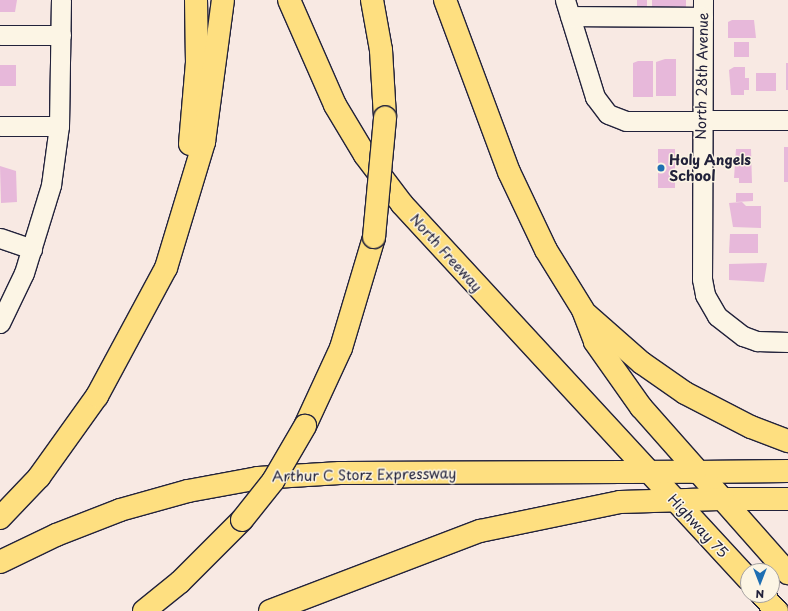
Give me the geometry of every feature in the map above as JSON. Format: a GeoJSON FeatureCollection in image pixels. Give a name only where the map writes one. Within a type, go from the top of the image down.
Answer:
{"type":"FeatureCollection","features":[{"type":"Feature","properties":{"kind":"main road"},"geometry":{"type":"LineString","coordinates":[[132,332],[169,230],[188,154],[196,88],[196,0]]}},
{"type":"Feature","properties":{"kind":"main road"},"geometry":{"type":"LineString","coordinates":[[0,518],[38,477],[74,430],[132,332],[166,268],[198,169],[213,92],[223,0]]}},
{"type":"Feature","properties":{"kind":"main road","name":"North Freeway"},"geometry":{"type":"LineString","coordinates":[[289,0],[335,105],[365,155],[402,204],[648,473]]}},
{"type":"Feature","properties":{"kind":"main road"},"geometry":{"type":"LineString","coordinates":[[144,611],[186,576],[242,520],[273,481],[305,426],[341,348],[374,237],[385,118],[382,57],[372,0]]}},
{"type":"Feature","properties":{"kind":"main road"},"geometry":{"type":"LineString","coordinates":[[445,0],[509,172],[546,250],[583,310],[595,342],[615,372],[695,472],[788,573]]}},
{"type":"Feature","properties":{"kind":"main road"},"geometry":{"type":"LineString","coordinates":[[583,310],[642,363],[679,389],[726,415],[788,441]]}},
{"type":"Feature","properties":{"kind":"main road","name":"Arthur C Storz Expressway"},"geometry":{"type":"LineString","coordinates":[[0,562],[56,535],[120,510],[194,490],[258,478],[340,473],[648,473],[788,471]]}},
{"type":"Feature","properties":{"kind":"main road","name":"Highway 75"},"geometry":{"type":"LineString","coordinates":[[648,473],[740,571]]}},
{"type":"Feature","properties":{"kind":"main road"},"geometry":{"type":"LineString","coordinates":[[270,611],[480,531],[585,507],[674,500],[788,499]]}},
{"type":"Feature","properties":{"kind":"main road"},"geometry":{"type":"LineString","coordinates":[[770,603],[777,611]]}},
{"type":"Feature","properties":{"kind":"street"},"geometry":{"type":"LineString","coordinates":[[0,322],[32,249],[51,186],[59,126],[61,0]]}},
{"type":"Feature","properties":{"kind":"street"},"geometry":{"type":"LineString","coordinates":[[703,8],[568,8],[595,97],[602,109],[622,120],[788,120]]}},
{"type":"Feature","properties":{"kind":"street","name":"North 28th Avenue"},"geometry":{"type":"LineString","coordinates":[[703,8],[702,279],[705,295],[717,316],[743,336],[757,341],[788,342]]}},
{"type":"Feature","properties":{"kind":"street"},"geometry":{"type":"LineString","coordinates":[[0,35],[61,35]]}},
{"type":"Feature","properties":{"kind":"street"},"geometry":{"type":"LineString","coordinates":[[0,126],[59,126]]}},
{"type":"Feature","properties":{"kind":"street"},"geometry":{"type":"LineString","coordinates":[[0,238],[32,249]]}},
{"type":"Feature","properties":{"kind":"building"},"geometry":{"type":"Polygon","coordinates":[[[0,0],[17,0],[15,12],[0,12],[0,0]]]}},
{"type":"Feature","properties":{"kind":"building"},"geometry":{"type":"Polygon","coordinates":[[[637,0],[647,0],[647,10],[637,10],[637,0]]]}},
{"type":"Feature","properties":{"kind":"building"},"geometry":{"type":"Polygon","coordinates":[[[652,0],[686,0],[686,10],[652,10],[652,0]]]}},
{"type":"Feature","properties":{"kind":"building"},"geometry":{"type":"Polygon","coordinates":[[[732,20],[754,20],[756,38],[728,38],[728,22],[732,20]]]}},
{"type":"Feature","properties":{"kind":"building"},"geometry":{"type":"Polygon","coordinates":[[[734,42],[749,42],[749,57],[734,57],[734,42]]]}},
{"type":"Feature","properties":{"kind":"building"},"geometry":{"type":"Polygon","coordinates":[[[665,59],[676,59],[676,96],[656,96],[656,62],[665,59]]]}},
{"type":"Feature","properties":{"kind":"building"},"geometry":{"type":"Polygon","coordinates":[[[638,61],[653,61],[653,97],[633,97],[633,63],[638,61]]]}},
{"type":"Feature","properties":{"kind":"building"},"geometry":{"type":"Polygon","coordinates":[[[786,63],[788,63],[788,90],[786,90],[786,63]]]}},
{"type":"Feature","properties":{"kind":"building"},"geometry":{"type":"Polygon","coordinates":[[[0,65],[16,65],[16,86],[0,86],[0,65]]]}},
{"type":"Feature","properties":{"kind":"building"},"geometry":{"type":"Polygon","coordinates":[[[734,67],[745,67],[745,78],[749,78],[749,90],[744,90],[744,95],[731,95],[729,70],[734,67]]]}},
{"type":"Feature","properties":{"kind":"building"},"geometry":{"type":"Polygon","coordinates":[[[756,73],[776,73],[776,91],[756,91],[756,73]]]}},
{"type":"Feature","properties":{"kind":"building"},"geometry":{"type":"Polygon","coordinates":[[[784,147],[788,147],[788,182],[784,182],[784,147]]]}},
{"type":"Feature","properties":{"kind":"building"},"geometry":{"type":"Polygon","coordinates":[[[658,149],[675,149],[675,159],[679,159],[679,164],[675,165],[675,188],[658,188],[658,149]]]}},
{"type":"Feature","properties":{"kind":"building"},"geometry":{"type":"Polygon","coordinates":[[[736,149],[751,149],[752,183],[739,183],[739,178],[734,178],[736,149]]]}},
{"type":"Feature","properties":{"kind":"building"},"geometry":{"type":"Polygon","coordinates":[[[0,166],[16,171],[17,202],[1,203],[0,166]]]}},
{"type":"Feature","properties":{"kind":"building"},"geometry":{"type":"Polygon","coordinates":[[[736,193],[753,193],[753,201],[736,202],[736,193]]]}},
{"type":"Feature","properties":{"kind":"building"},"geometry":{"type":"Polygon","coordinates":[[[742,202],[746,206],[761,206],[761,228],[733,227],[729,203],[742,202]]]}},
{"type":"Feature","properties":{"kind":"building"},"geometry":{"type":"Polygon","coordinates":[[[730,234],[758,234],[758,253],[729,253],[730,234]]]}},
{"type":"Feature","properties":{"kind":"building"},"geometry":{"type":"Polygon","coordinates":[[[767,263],[764,282],[729,280],[729,264],[767,263]]]}},
{"type":"Feature","properties":{"kind":"place","name":"Holy Angels School"},"geometry":{"type":"Point","coordinates":[661,168]}}]}
